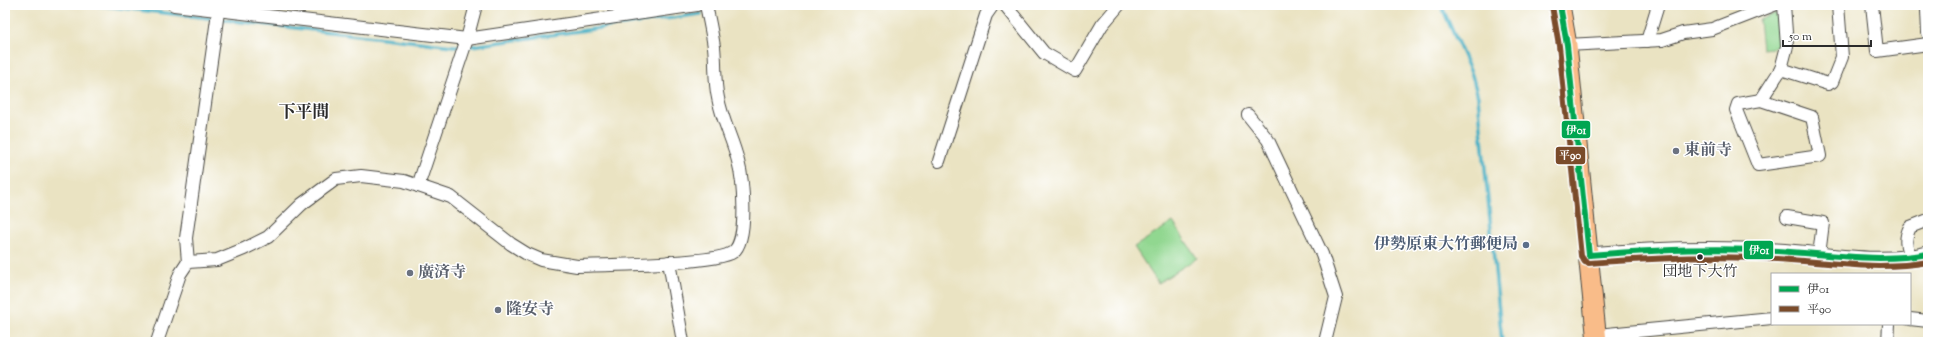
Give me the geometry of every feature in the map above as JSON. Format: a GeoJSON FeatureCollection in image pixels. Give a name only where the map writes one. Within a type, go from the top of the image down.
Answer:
{"type":"FeatureCollection","features":[{"type":"Feature","properties":{"kind":"main road"},"geometry":{"type":"LineString","coordinates":[[1560,5],[1567,45],[1597,339]]}},
{"type":"Feature","properties":{"kind":"street"},"geometry":{"type":"LineString","coordinates":[[174,5],[219,8],[467,39],[697,5]]}},
{"type":"Feature","properties":{"kind":"street"},"geometry":{"type":"LineString","coordinates":[[418,186],[467,39],[476,5]]}},
{"type":"Feature","properties":{"kind":"street"},"geometry":{"type":"LineString","coordinates":[[188,262],[217,260],[268,237],[302,204],[336,179],[361,176],[404,181],[451,196],[511,244],[527,254],[542,260],[577,266],[701,260],[733,252],[741,244],[743,230],[743,185],[738,161],[720,111],[716,88],[714,48],[706,5]]}},
{"type":"Feature","properties":{"kind":"street"},"geometry":{"type":"LineString","coordinates":[[939,161],[986,15],[993,5]]}},
{"type":"Feature","properties":{"kind":"street"},"geometry":{"type":"LineString","coordinates":[[1005,5],[1044,54],[1075,71],[1102,25],[1119,5]]}},
{"type":"Feature","properties":{"kind":"street"},"geometry":{"type":"LineString","coordinates":[[1647,40],[1658,5]]}},
{"type":"Feature","properties":{"kind":"street"},"geometry":{"type":"LineString","coordinates":[[1567,45],[1662,40],[1683,33],[1712,29],[1774,5]]}},
{"type":"Feature","properties":{"kind":"street"},"geometry":{"type":"LineString","coordinates":[[1761,100],[1812,117],[1820,156],[1758,165],[1736,110],[1738,104],[1761,100],[1781,69],[1787,46],[1784,5]]}},
{"type":"Feature","properties":{"kind":"street"},"geometry":{"type":"LineString","coordinates":[[1781,69],[1828,84],[1832,82],[1842,57],[1838,5]]}},
{"type":"Feature","properties":{"kind":"street"},"geometry":{"type":"LineString","coordinates":[[1872,5],[1877,51],[1928,44]]}},
{"type":"Feature","properties":{"kind":"street"},"geometry":{"type":"LineString","coordinates":[[157,342],[180,274],[188,262],[186,238],[219,8]]}},
{"type":"Feature","properties":{"kind":"street"},"geometry":{"type":"LineString","coordinates":[[1927,8],[1928,32]]}},
{"type":"Feature","properties":{"kind":"street"},"geometry":{"type":"LineString","coordinates":[[1248,114],[1268,140],[1322,254],[1336,297],[1325,342]]}},
{"type":"Feature","properties":{"kind":"street"},"geometry":{"type":"LineString","coordinates":[[1787,217],[1824,219],[1819,255]]}},
{"type":"Feature","properties":{"kind":"street"},"geometry":{"type":"LineString","coordinates":[[1911,258],[1907,249],[1906,236],[1910,227],[1928,220]]}},
{"type":"Feature","properties":{"kind":"street"},"geometry":{"type":"LineString","coordinates":[[1589,255],[1689,248],[1778,251],[1865,260],[1911,258],[1928,254]]}},
{"type":"Feature","properties":{"kind":"street"},"geometry":{"type":"LineString","coordinates":[[669,262],[683,342]]}},
{"type":"Feature","properties":{"kind":"street"},"geometry":{"type":"LineString","coordinates":[[1597,339],[1771,318]]}},
{"type":"Feature","properties":{"kind":"street"},"geometry":{"type":"LineString","coordinates":[[1911,319],[1928,321]]}},
{"type":"Feature","properties":{"kind":"street"},"geometry":{"type":"LineString","coordinates":[[1888,342],[1889,325]]}},
{"type":"Feature","properties":{"kind":"green space"},"geometry":{"type":"Polygon","coordinates":[[[1776,13],[1780,15],[1783,47],[1762,49],[1759,20],[1776,13]]]}},
{"type":"Feature","properties":{"kind":"green space"},"geometry":{"type":"Polygon","coordinates":[[[1173,222],[1197,258],[1158,283],[1134,247],[1173,222]]]}},
{"type":"Feature","properties":{"kind":"waterway"},"geometry":{"type":"LineString","coordinates":[[95,5],[453,46],[472,46],[701,14]]}},
{"type":"Feature","properties":{"kind":"waterway"},"geometry":{"type":"LineString","coordinates":[[1441,5],[1472,75],[1478,97],[1502,342]]}},
{"type":"Feature","properties":{"kind":"transit line","name":"伊01"},"geometry":{"type":"LineString","coordinates":[[1560,5],[1567,45],[1589,255]]}},
{"type":"Feature","properties":{"kind":"transit line","name":"平90"},"geometry":{"type":"LineString","coordinates":[[1552,6],[1559,46],[1581,256],[1585,262],[1706,257],[1777,259],[1871,266],[1909,265],[1928,262]]}},
{"type":"Feature","properties":{"kind":"transit line","name":"伊01"},"geometry":{"type":"LineString","coordinates":[[1589,255],[1659,250],[1706,249],[1777,251],[1871,258],[1909,257],[1928,254]]}},
{"type":"Feature","properties":{"kind":"place","name":"東前寺"},"geometry":{"type":"Point","coordinates":[1676,151]}},
{"type":"Feature","properties":{"kind":"place","name":"伊勢原東大竹郵便局"},"geometry":{"type":"Point","coordinates":[1526,245]}},
{"type":"Feature","properties":{"kind":"place","name":"団地下大竹"},"geometry":{"type":"Point","coordinates":[1700,257]}},
{"type":"Feature","properties":{"kind":"place","name":"廣済寺"},"geometry":{"type":"Point","coordinates":[410,273]}},
{"type":"Feature","properties":{"kind":"place","name":"隆安寺"},"geometry":{"type":"Point","coordinates":[498,310]}},
{"type":"Feature","properties":{"kind":"district","name":"下平間"},"geometry":{"type":"Point","coordinates":[304,113]}}]}
